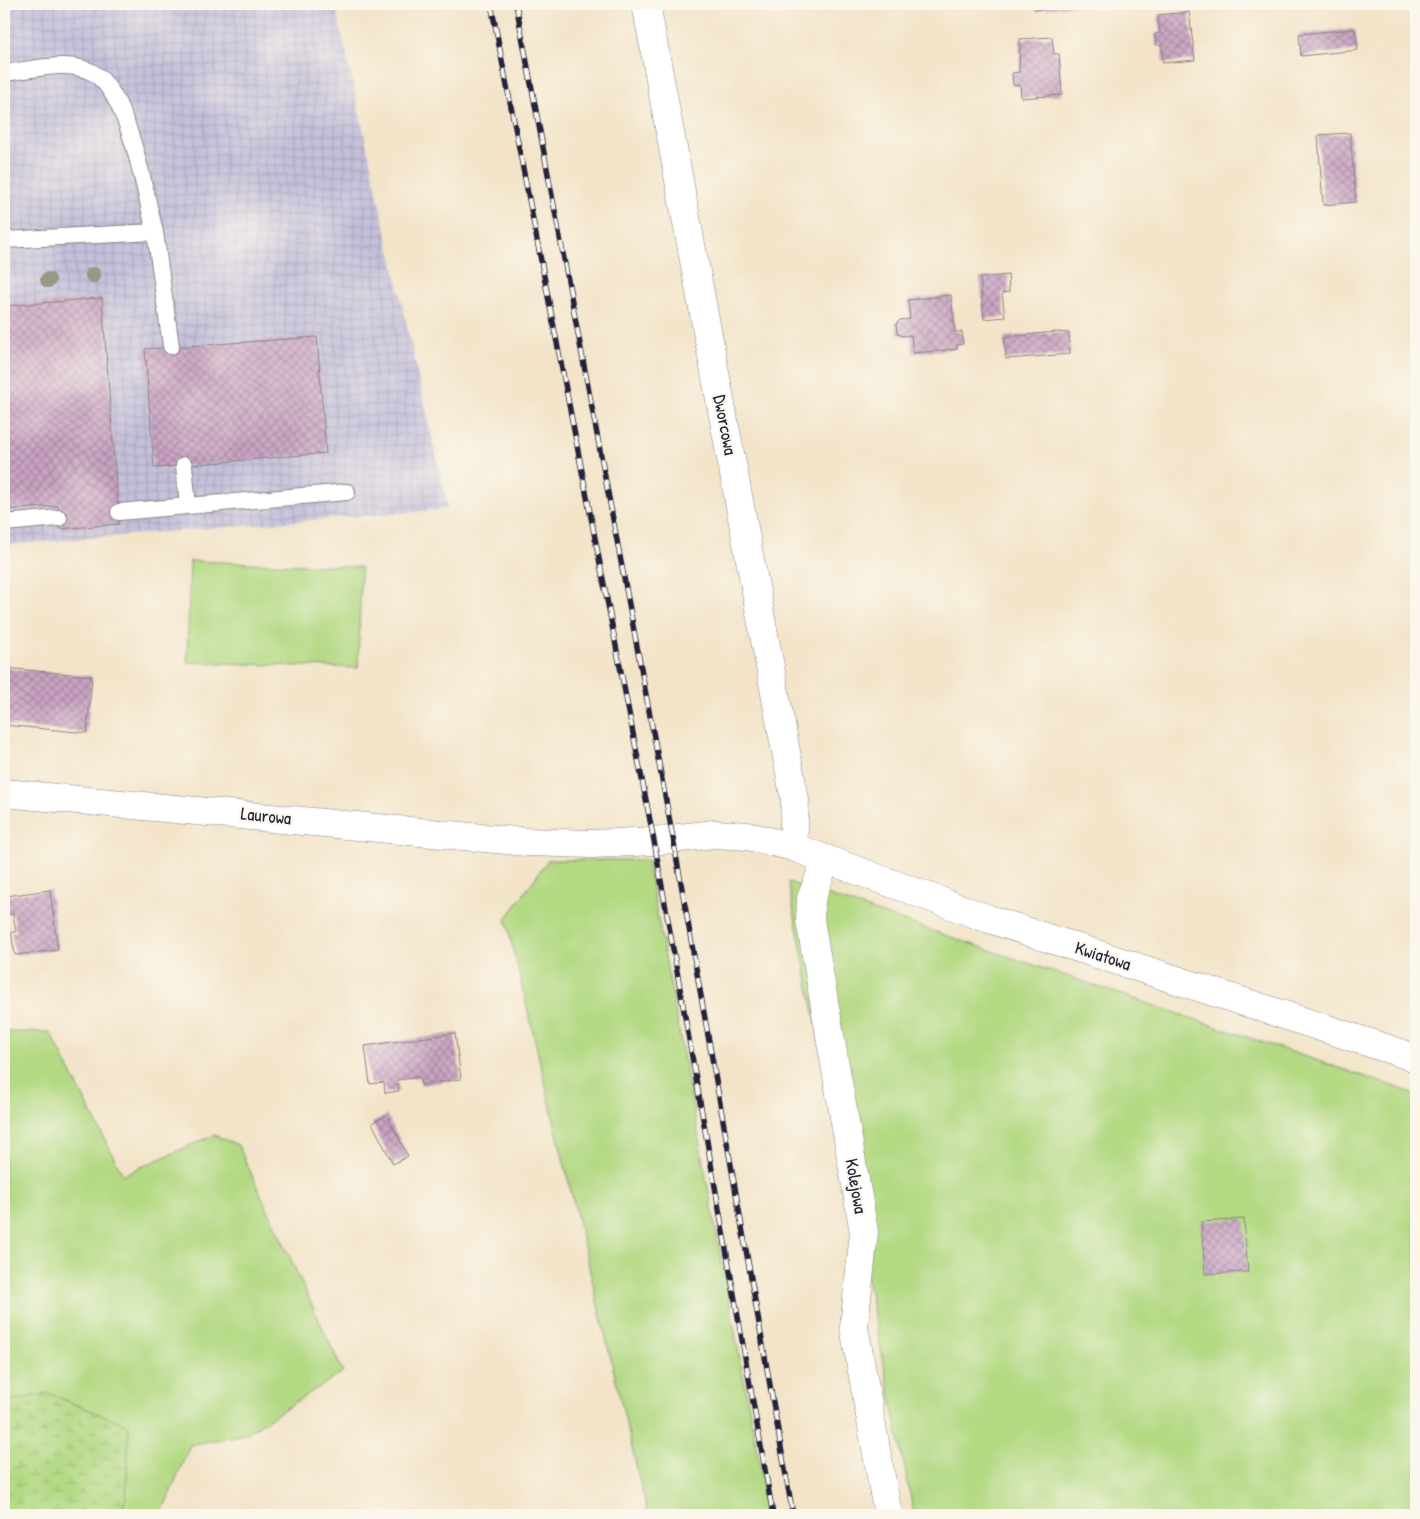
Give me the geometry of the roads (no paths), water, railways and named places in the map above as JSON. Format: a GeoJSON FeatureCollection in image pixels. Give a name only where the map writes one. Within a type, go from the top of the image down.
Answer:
{"type":"FeatureCollection","features":[{"type":"Feature","properties":{"kind":"street","name":"Dworcowa"},"geometry":{"type":"LineString","coordinates":[[646,4],[795,800],[793,846]]}},
{"type":"Feature","properties":{"kind":"street","name":"Laurowa"},"geometry":{"type":"LineString","coordinates":[[4,792],[527,842],[601,843],[714,834],[748,836],[793,846]]}},
{"type":"Feature","properties":{"kind":"street","name":"Kwiatowa"},"geometry":{"type":"LineString","coordinates":[[793,846],[989,919],[1416,1058]]}},
{"type":"Feature","properties":{"kind":"street","name":"Kolejowa"},"geometry":{"type":"LineString","coordinates":[[826,859],[811,899],[810,920],[864,1232],[854,1327],[888,1515]]}},
{"type":"Feature","properties":{"kind":"lane"},"geometry":{"type":"LineString","coordinates":[[4,73],[68,65],[89,70],[106,84],[118,102],[128,124],[155,232],[171,346]]}},
{"type":"Feature","properties":{"kind":"lane"},"geometry":{"type":"LineString","coordinates":[[4,240],[155,232]]}},
{"type":"Feature","properties":{"kind":"lane"},"geometry":{"type":"LineString","coordinates":[[184,465],[188,506]]}},
{"type":"Feature","properties":{"kind":"lane"},"geometry":{"type":"LineString","coordinates":[[119,512],[346,492]]}},
{"type":"Feature","properties":{"kind":"lane"},"geometry":{"type":"LineString","coordinates":[[4,523],[59,518]]}},
{"type":"Feature","properties":{"kind":"railway"},"geometry":{"type":"LineString","coordinates":[[491,4],[654,841],[773,1515]]}},
{"type":"Feature","properties":{"kind":"railway"},"geometry":{"type":"LineString","coordinates":[[516,4],[673,838],[793,1515]]}}]}
